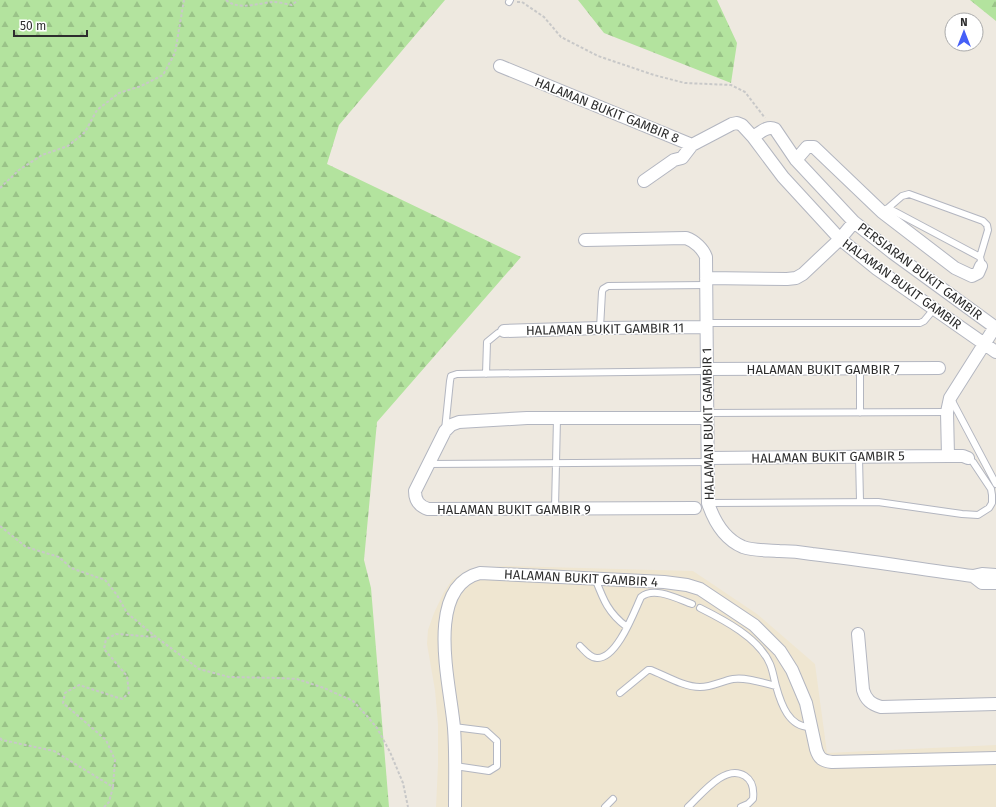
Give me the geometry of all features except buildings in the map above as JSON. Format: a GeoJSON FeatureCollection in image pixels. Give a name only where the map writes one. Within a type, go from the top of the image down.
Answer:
{"type":"FeatureCollection","features":[{"type":"Feature","properties":{"kind":"street","name":"HALAMAN BUKIT GAMBIR 8"},"geometry":{"type":"LineString","coordinates":[[500,66],[687,143],[737,123],[742,125],[753,137]]}},
{"type":"Feature","properties":{"kind":"street"},"geometry":{"type":"LineString","coordinates":[[753,137],[767,128],[772,128]]}},
{"type":"Feature","properties":{"kind":"street","name":"PERSIARAN BUKIT GAMBIR"},"geometry":{"type":"LineString","coordinates":[[772,128],[775,129],[796,160],[854,222],[893,253],[996,327]]}},
{"type":"Feature","properties":{"kind":"street","name":"HALAMAN BUKIT GAMBIR"},"geometry":{"type":"LineString","coordinates":[[753,137],[783,177],[840,239],[877,269],[996,352]]}},
{"type":"Feature","properties":{"kind":"street"},"geometry":{"type":"LineString","coordinates":[[644,181],[674,160],[674,154],[687,143]]}},
{"type":"Feature","properties":{"kind":"street","name":"PERSIARAN BUKIT GAMBIR"},"geometry":{"type":"LineString","coordinates":[[796,160],[807,147],[814,147],[885,210],[955,268],[972,276],[978,273],[981,261]]}},
{"type":"Feature","properties":{"kind":"street"},"geometry":{"type":"LineString","coordinates":[[706,281],[796,278],[803,274],[840,239],[854,222]]}},
{"type":"Feature","properties":{"kind":"street","name":"HALAMAN BUKIT GAMBIR 1"},"geometry":{"type":"LineString","coordinates":[[585,240],[686,238],[694,241],[706,258],[708,503],[713,517],[721,530],[732,540],[743,547],[759,550],[793,551],[826,555],[973,576],[982,574],[996,575]]}},
{"type":"Feature","properties":{"kind":"street","name":"HALAMAN BUKIT GAMBIR 11"},"geometry":{"type":"LineString","coordinates":[[504,331],[706,325]]}},
{"type":"Feature","properties":{"kind":"street"},"geometry":{"type":"LineString","coordinates":[[948,456],[947,412],[950,398],[996,327]]}},
{"type":"Feature","properties":{"kind":"street","name":"HALAMAN BUKIT GAMBIR 7"},"geometry":{"type":"LineString","coordinates":[[707,370],[939,368]]}},
{"type":"Feature","properties":{"kind":"street"},"geometry":{"type":"LineString","coordinates":[[445,431],[452,424],[459,422],[557,418],[707,416]]}},
{"type":"Feature","properties":{"kind":"street","name":"HALAMAN BUKIT GAMBIR 9"},"geometry":{"type":"LineString","coordinates":[[445,431],[427,464],[415,492],[415,498],[418,503],[428,510],[695,508]]}},
{"type":"Feature","properties":{"kind":"street","name":"HALAMAN BUKIT GAMBIR 5"},"geometry":{"type":"LineString","coordinates":[[708,460],[948,456],[963,456],[968,458]]}},
{"type":"Feature","properties":{"kind":"street","name":"HALAMAN BUKIT GAMBIR 4"},"geometry":{"type":"LineString","coordinates":[[456,807],[454,727],[445,654],[444,628],[453,595],[465,579],[480,573],[664,582],[688,585],[700,589],[754,625],[780,651],[792,670],[806,703],[818,756],[824,761],[996,758]]}},
{"type":"Feature","properties":{"kind":"street","name":"HALAMAN BUKIT GAMBIR 1"},"geometry":{"type":"LineString","coordinates":[[973,576],[982,583],[996,584]]}},
{"type":"Feature","properties":{"kind":"street"},"geometry":{"type":"LineString","coordinates":[[858,634],[863,690],[866,698],[871,704],[881,707],[996,704]]}},
{"type":"Feature","properties":{"kind":"lane"},"geometry":{"type":"LineString","coordinates":[[909,194],[983,221],[988,225],[988,230],[981,261],[885,210],[902,196],[909,194]]}},
{"type":"Feature","properties":{"kind":"lane"},"geometry":{"type":"LineString","coordinates":[[600,328],[602,292],[603,289],[608,286],[706,281]]}},
{"type":"Feature","properties":{"kind":"lane"},"geometry":{"type":"LineString","coordinates":[[706,325],[920,323],[924,322],[934,308]]}},
{"type":"Feature","properties":{"kind":"lane"},"geometry":{"type":"LineString","coordinates":[[486,374],[487,342],[494,336],[504,331]]}},
{"type":"Feature","properties":{"kind":"lane"},"geometry":{"type":"LineString","coordinates":[[860,369],[860,412]]}},
{"type":"Feature","properties":{"kind":"lane"},"geometry":{"type":"LineString","coordinates":[[445,431],[450,381],[452,376],[457,374],[707,370]]}},
{"type":"Feature","properties":{"kind":"lane"},"geometry":{"type":"LineString","coordinates":[[950,398],[996,484]]}},
{"type":"Feature","properties":{"kind":"lane"},"geometry":{"type":"LineString","coordinates":[[707,416],[860,412],[947,412]]}},
{"type":"Feature","properties":{"kind":"lane"},"geometry":{"type":"LineString","coordinates":[[555,508],[557,418]]}},
{"type":"Feature","properties":{"kind":"lane"},"geometry":{"type":"LineString","coordinates":[[859,457],[860,501]]}},
{"type":"Feature","properties":{"kind":"lane"},"geometry":{"type":"LineString","coordinates":[[708,503],[860,501],[978,515],[989,508],[992,503],[992,494],[991,489],[973,462],[968,458]]}},
{"type":"Feature","properties":{"kind":"lane"},"geometry":{"type":"LineString","coordinates":[[427,464],[708,460]]}},
{"type":"Feature","properties":{"kind":"lane"},"geometry":{"type":"LineString","coordinates":[[595,578],[609,611],[618,621],[627,627]]}},
{"type":"Feature","properties":{"kind":"lane"},"geometry":{"type":"LineString","coordinates":[[580,646],[591,656],[597,658],[603,657],[616,646],[641,597],[647,593],[658,593],[692,604]]}},
{"type":"Feature","properties":{"kind":"lane"},"geometry":{"type":"LineString","coordinates":[[700,608],[735,627],[762,650],[770,664],[785,711],[793,721],[799,725],[811,727]]}},
{"type":"Feature","properties":{"kind":"lane"},"geometry":{"type":"LineString","coordinates":[[620,693],[648,670],[699,687],[738,679],[776,686]]}},
{"type":"Feature","properties":{"kind":"lane"},"geometry":{"type":"LineString","coordinates":[[454,727],[486,731],[497,741],[497,766],[489,771],[455,766]]}},
{"type":"Feature","properties":{"kind":"lane"},"geometry":{"type":"LineString","coordinates":[[688,807],[716,779],[734,773],[747,777],[754,790],[753,799],[748,804],[741,807]]}},
{"type":"Feature","properties":{"kind":"lane"},"geometry":{"type":"LineString","coordinates":[[605,807],[613,799]]}},
{"type":"Feature","properties":{"kind":"path"},"geometry":{"type":"LineString","coordinates":[[0,188],[19,170],[42,155],[68,146],[85,132],[97,110],[119,93],[141,86],[162,75],[175,53],[184,0]]}},
{"type":"Feature","properties":{"kind":"path"},"geometry":{"type":"LineString","coordinates":[[226,0],[230,4],[251,6],[274,2],[292,5],[298,0]]}},
{"type":"Feature","properties":{"kind":"path"},"geometry":{"type":"LineString","coordinates":[[509,1],[522,2],[544,17],[561,37],[598,56],[654,75],[685,83],[731,84],[744,92],[772,128]]}},
{"type":"Feature","properties":{"kind":"path"},"geometry":{"type":"LineString","coordinates":[[0,526],[26,547],[59,557],[71,568],[105,580],[117,595],[127,613],[156,638],[199,669],[229,677],[297,679],[324,688],[353,701],[377,728],[390,752],[403,783],[408,807]]}},
{"type":"Feature","properties":{"kind":"path"},"geometry":{"type":"LineString","coordinates":[[104,807],[109,802],[114,787],[115,760],[106,740],[63,703],[65,693],[79,685],[122,699],[129,693],[127,676],[104,649],[106,639],[116,634],[156,638]]}},
{"type":"Feature","properties":{"kind":"path"},"geometry":{"type":"LineString","coordinates":[[0,738],[2,740],[54,751],[114,787]]}},
{"type":"Feature","properties":{"kind":"shaded area"},"geometry":{"type":"Polygon","coordinates":[[[506,566],[693,571],[757,614],[815,664],[827,753],[996,745],[996,807],[436,807],[438,724],[435,690],[427,644],[428,630],[444,592],[452,580],[469,569],[506,566]]]}},
{"type":"Feature","properties":{"kind":"green space"},"geometry":{"type":"Polygon","coordinates":[[[0,0],[445,0],[339,125],[327,164],[521,257],[377,422],[364,560],[371,588],[389,807],[0,807],[0,0]]]}},
{"type":"Feature","properties":{"kind":"green space"},"geometry":{"type":"Polygon","coordinates":[[[578,0],[717,0],[737,43],[731,83],[604,33],[578,0]]]}},
{"type":"Feature","properties":{"kind":"green space"},"geometry":{"type":"Polygon","coordinates":[[[970,0],[996,0],[996,21],[970,0]]]}}]}
